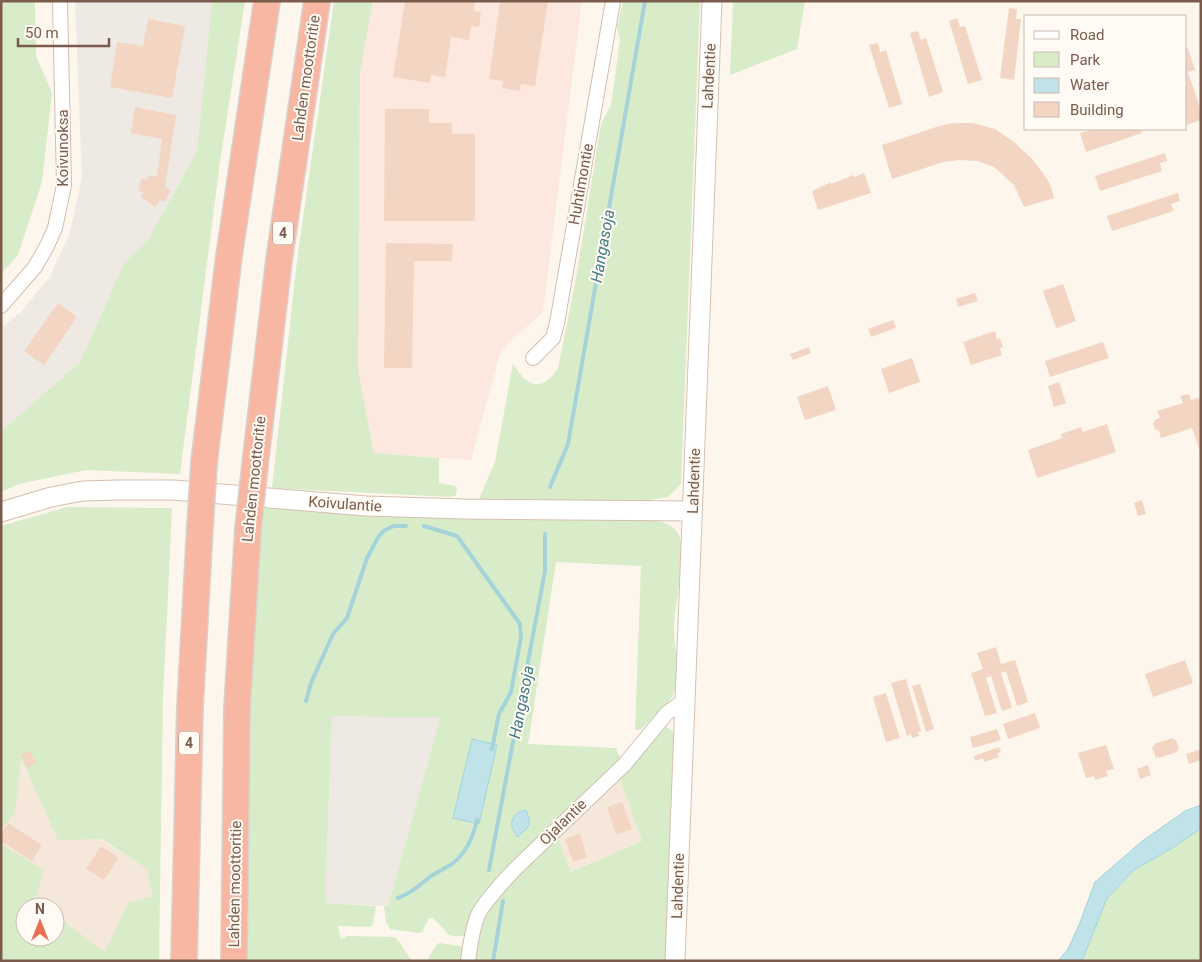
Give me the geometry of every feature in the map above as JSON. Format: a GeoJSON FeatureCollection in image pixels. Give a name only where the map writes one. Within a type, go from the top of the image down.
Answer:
{"type":"FeatureCollection","features":[{"type":"Feature","properties":{"kind":"highway","name":"4"},"geometry":{"type":"LineString","coordinates":[[184,961],[190,707],[204,463],[228,256],[267,1]]}},
{"type":"Feature","properties":{"kind":"highway","name":"Lahden moottoritie"},"geometry":{"type":"LineString","coordinates":[[234,961],[237,708],[248,530],[279,260],[317,1]]}},
{"type":"Feature","properties":{"kind":"main road","name":"Lahdentie"},"geometry":{"type":"LineString","coordinates":[[675,961],[712,1]]}},
{"type":"Feature","properties":{"kind":"main road","name":"Koivulantie"},"geometry":{"type":"LineString","coordinates":[[1,512],[51,497],[83,491],[118,490],[173,490],[366,506],[463,509],[692,511]]}},
{"type":"Feature","properties":{"kind":"street","name":"Koivunoksa"},"geometry":{"type":"LineString","coordinates":[[1,306],[35,267],[46,246],[55,228],[64,185],[60,1]]}},
{"type":"Feature","properties":{"kind":"street","name":"Huhtimontie"},"geometry":{"type":"LineString","coordinates":[[533,358],[554,338],[613,1]]}},
{"type":"Feature","properties":{"kind":"street","name":"Ojalantie"},"geometry":{"type":"LineString","coordinates":[[468,961],[478,914],[499,887],[515,869],[624,765],[667,713],[685,700]]}},
{"type":"Feature","properties":{"kind":"shaded area"},"geometry":{"type":"Polygon","coordinates":[[[75,1],[212,1],[197,151],[149,238],[124,263],[80,362],[1,431],[1,328],[21,312],[49,278],[69,236],[82,178],[75,1]]]}},
{"type":"Feature","properties":{"kind":"shaded area"},"geometry":{"type":"Polygon","coordinates":[[[373,1],[582,1],[543,312],[501,350],[471,460],[374,453],[358,370],[360,72],[373,1]]]}},
{"type":"Feature","properties":{"kind":"shaded area"},"geometry":{"type":"Polygon","coordinates":[[[332,715],[440,718],[388,906],[325,903],[332,715]]]}},
{"type":"Feature","properties":{"kind":"shaded area"},"geometry":{"type":"Polygon","coordinates":[[[20,758],[58,839],[101,839],[147,869],[152,896],[128,904],[105,953],[65,923],[65,897],[33,897],[1,844],[1,829],[15,814],[20,758]]]}},
{"type":"Feature","properties":{"kind":"shaded area"},"geometry":{"type":"Polygon","coordinates":[[[619,776],[642,841],[569,872],[558,837],[619,776]]]}},
{"type":"Feature","properties":{"kind":"green space"},"geometry":{"type":"Polygon","coordinates":[[[1,1],[35,1],[36,56],[52,93],[42,182],[18,255],[1,274],[1,1]]]}},
{"type":"Feature","properties":{"kind":"green space"},"geometry":{"type":"Polygon","coordinates":[[[212,1],[245,1],[220,162],[180,474],[86,470],[19,484],[1,492],[1,431],[80,362],[124,263],[149,238],[197,151],[212,1]]]}},
{"type":"Feature","properties":{"kind":"green space"},"geometry":{"type":"Polygon","coordinates":[[[334,1],[373,1],[360,72],[358,370],[374,453],[439,458],[439,483],[457,488],[456,495],[451,497],[272,488],[297,261],[334,1]]]}},
{"type":"Feature","properties":{"kind":"green space"},"geometry":{"type":"Polygon","coordinates":[[[623,1],[700,1],[681,484],[668,497],[644,501],[478,501],[495,462],[513,363],[523,377],[534,384],[546,381],[558,368],[575,284],[601,124],[611,105],[620,40],[617,27],[623,1]]]}},
{"type":"Feature","properties":{"kind":"green space"},"geometry":{"type":"Polygon","coordinates":[[[733,1],[805,1],[797,49],[730,75],[733,1]]]}},
{"type":"Feature","properties":{"kind":"green space"},"geometry":{"type":"Polygon","coordinates":[[[264,504],[646,519],[671,526],[680,538],[682,558],[674,623],[678,665],[677,682],[669,702],[640,730],[635,730],[641,566],[556,562],[528,744],[616,748],[620,758],[570,812],[465,935],[453,936],[449,934],[432,918],[429,918],[422,932],[390,929],[386,922],[384,906],[388,906],[440,718],[332,716],[325,903],[376,906],[373,924],[370,927],[338,926],[341,939],[347,936],[395,937],[413,961],[246,961],[250,732],[264,504]]]}},
{"type":"Feature","properties":{"kind":"green space"},"geometry":{"type":"Polygon","coordinates":[[[67,507],[172,508],[163,699],[159,961],[1,961],[1,844],[44,870],[36,897],[15,897],[15,947],[65,947],[65,922],[105,952],[128,903],[152,896],[147,869],[102,839],[58,840],[21,759],[15,814],[1,829],[1,526],[67,507]]]}},
{"type":"Feature","properties":{"kind":"green space"},"geometry":{"type":"Polygon","coordinates":[[[661,726],[670,729],[675,737],[666,961],[473,961],[482,916],[514,875],[558,837],[570,872],[642,841],[619,776],[661,726]]]}},
{"type":"Feature","properties":{"kind":"green space"},"geometry":{"type":"Polygon","coordinates":[[[1201,828],[1201,961],[1080,961],[1084,956],[1107,898],[1134,870],[1174,847],[1201,828]]]}},
{"type":"Feature","properties":{"kind":"green space"},"geometry":{"type":"Polygon","coordinates":[[[439,943],[463,948],[464,961],[427,961],[439,943]]]}},
{"type":"Feature","properties":{"kind":"water"},"geometry":{"type":"Polygon","coordinates":[[[472,739],[497,745],[479,824],[453,818],[472,739]]]}},
{"type":"Feature","properties":{"kind":"water"},"geometry":{"type":"Polygon","coordinates":[[[1201,805],[1201,828],[1174,847],[1134,870],[1107,898],[1084,956],[1080,961],[1058,961],[1068,949],[1095,882],[1141,842],[1185,811],[1201,805]]]}},
{"type":"Feature","properties":{"kind":"water"},"geometry":{"type":"Polygon","coordinates":[[[526,810],[529,819],[529,826],[518,837],[513,829],[512,821],[519,812],[526,810]]]}},
{"type":"Feature","properties":{"kind":"building"},"geometry":{"type":"Polygon","coordinates":[[[405,1],[475,1],[474,11],[481,12],[479,27],[471,26],[469,40],[451,37],[445,77],[431,75],[430,83],[393,77],[405,1]]]}},
{"type":"Feature","properties":{"kind":"building"},"geometry":{"type":"Polygon","coordinates":[[[500,1],[548,1],[535,86],[521,84],[520,91],[502,88],[503,81],[489,79],[500,1]]]}},
{"type":"Feature","properties":{"kind":"building"},"geometry":{"type":"Polygon","coordinates":[[[1009,8],[1017,9],[1016,19],[1021,19],[1014,80],[1000,78],[1009,8]]]}},
{"type":"Feature","properties":{"kind":"building"},"geometry":{"type":"Polygon","coordinates":[[[957,18],[960,27],[965,26],[982,80],[968,84],[949,21],[957,18]]]}},
{"type":"Feature","properties":{"kind":"building"},"geometry":{"type":"Polygon","coordinates":[[[148,19],[185,26],[172,98],[110,87],[117,42],[143,46],[148,19]]]}},
{"type":"Feature","properties":{"kind":"building"},"geometry":{"type":"Polygon","coordinates":[[[918,31],[921,40],[926,38],[943,92],[929,97],[910,33],[918,31]]]}},
{"type":"Feature","properties":{"kind":"building"},"geometry":{"type":"Polygon","coordinates":[[[878,43],[880,52],[886,50],[902,104],[889,108],[869,45],[878,43]]]}},
{"type":"Feature","properties":{"kind":"building"},"geometry":{"type":"Polygon","coordinates":[[[1187,48],[1195,70],[1188,72],[1201,111],[1201,120],[1187,125],[1187,48]]]}},
{"type":"Feature","properties":{"kind":"building"},"geometry":{"type":"Polygon","coordinates":[[[135,107],[176,115],[165,188],[171,190],[165,202],[160,200],[155,207],[141,197],[143,192],[138,191],[142,178],[147,180],[148,175],[157,177],[162,139],[131,133],[135,107]]]}},
{"type":"Feature","properties":{"kind":"building"},"geometry":{"type":"Polygon","coordinates":[[[385,109],[429,109],[429,123],[452,123],[452,134],[475,134],[475,221],[384,221],[385,109]]]}},
{"type":"Feature","properties":{"kind":"building"},"geometry":{"type":"Polygon","coordinates":[[[953,123],[973,123],[995,129],[1014,142],[1043,173],[1051,186],[1054,198],[1024,207],[1014,185],[994,167],[978,161],[959,160],[943,162],[892,179],[882,145],[953,123]]]}},
{"type":"Feature","properties":{"kind":"building"},"geometry":{"type":"Polygon","coordinates":[[[1090,130],[1141,130],[1142,133],[1086,152],[1080,133],[1090,130]]]}},
{"type":"Feature","properties":{"kind":"building"},"geometry":{"type":"Polygon","coordinates":[[[1165,153],[1167,161],[1160,163],[1162,171],[1100,191],[1095,176],[1165,153]]]}},
{"type":"Feature","properties":{"kind":"building"},"geometry":{"type":"Polygon","coordinates":[[[864,173],[871,193],[818,210],[812,191],[831,182],[831,184],[853,175],[854,177],[864,173]]]}},
{"type":"Feature","properties":{"kind":"building"},"geometry":{"type":"Polygon","coordinates":[[[1178,193],[1180,201],[1171,204],[1174,211],[1112,231],[1107,216],[1178,193]]]}},
{"type":"Feature","properties":{"kind":"building"},"geometry":{"type":"Polygon","coordinates":[[[386,243],[453,244],[452,261],[414,261],[412,368],[384,368],[386,243]]]}},
{"type":"Feature","properties":{"kind":"building"},"geometry":{"type":"Polygon","coordinates":[[[1063,284],[1076,321],[1056,328],[1043,291],[1063,284]]]}},
{"type":"Feature","properties":{"kind":"building"},"geometry":{"type":"Polygon","coordinates":[[[975,293],[978,301],[958,307],[956,299],[975,293]]]}},
{"type":"Feature","properties":{"kind":"building"},"geometry":{"type":"Polygon","coordinates":[[[58,303],[77,317],[44,365],[24,351],[58,303]]]}},
{"type":"Feature","properties":{"kind":"building"},"geometry":{"type":"Polygon","coordinates":[[[893,320],[896,328],[871,337],[868,329],[893,320]]]}},
{"type":"Feature","properties":{"kind":"building"},"geometry":{"type":"Polygon","coordinates":[[[995,331],[997,339],[1000,338],[1003,347],[1000,348],[1002,355],[971,365],[963,342],[995,331]]]}},
{"type":"Feature","properties":{"kind":"building"},"geometry":{"type":"Polygon","coordinates":[[[1103,342],[1109,358],[1050,377],[1045,361],[1103,342]]]}},
{"type":"Feature","properties":{"kind":"building"},"geometry":{"type":"Polygon","coordinates":[[[809,347],[811,353],[793,360],[790,354],[809,347]]]}},
{"type":"Feature","properties":{"kind":"building"},"geometry":{"type":"Polygon","coordinates":[[[912,358],[920,382],[889,393],[881,369],[912,358]]]}},
{"type":"Feature","properties":{"kind":"building"},"geometry":{"type":"Polygon","coordinates":[[[1059,382],[1066,403],[1054,407],[1048,386],[1059,382]]]}},
{"type":"Feature","properties":{"kind":"building"},"geometry":{"type":"Polygon","coordinates":[[[828,386],[836,410],[805,420],[797,397],[828,386]]]}},
{"type":"Feature","properties":{"kind":"building"},"geometry":{"type":"Polygon","coordinates":[[[1189,394],[1191,400],[1201,397],[1201,454],[1192,428],[1161,438],[1159,431],[1155,429],[1153,424],[1155,420],[1160,418],[1157,411],[1183,403],[1180,396],[1189,394]]]}},
{"type":"Feature","properties":{"kind":"building"},"geometry":{"type":"Polygon","coordinates":[[[1107,424],[1116,452],[1037,478],[1028,450],[1062,438],[1061,434],[1081,427],[1083,432],[1107,424]]]}},
{"type":"Feature","properties":{"kind":"building"},"geometry":{"type":"Polygon","coordinates":[[[1142,500],[1146,514],[1138,516],[1134,503],[1142,500]]]}},
{"type":"Feature","properties":{"kind":"building"},"geometry":{"type":"Polygon","coordinates":[[[996,647],[1001,664],[1015,660],[1028,702],[1017,706],[1006,671],[1001,673],[1012,708],[1002,711],[991,676],[986,678],[997,713],[985,716],[971,673],[983,669],[977,653],[996,647]]]}},
{"type":"Feature","properties":{"kind":"building"},"geometry":{"type":"Polygon","coordinates":[[[1185,660],[1193,683],[1153,697],[1145,674],[1185,660]]]}},
{"type":"Feature","properties":{"kind":"building"},"geometry":{"type":"Polygon","coordinates":[[[906,679],[921,731],[918,732],[919,736],[912,738],[911,734],[907,736],[891,683],[906,679]]]}},
{"type":"Feature","properties":{"kind":"building"},"geometry":{"type":"Polygon","coordinates":[[[920,684],[934,729],[926,732],[912,686],[920,684]]]}},
{"type":"Feature","properties":{"kind":"building"},"geometry":{"type":"Polygon","coordinates":[[[886,693],[900,738],[886,742],[873,697],[886,693]]]}},
{"type":"Feature","properties":{"kind":"building"},"geometry":{"type":"Polygon","coordinates":[[[1035,713],[1040,728],[1008,739],[1003,724],[1035,713]]]}},
{"type":"Feature","properties":{"kind":"building"},"geometry":{"type":"Polygon","coordinates":[[[997,729],[1001,740],[973,748],[970,737],[997,729]]]}},
{"type":"Feature","properties":{"kind":"building"},"geometry":{"type":"Polygon","coordinates":[[[1173,738],[1176,740],[1179,749],[1177,752],[1156,758],[1152,747],[1155,746],[1154,744],[1173,738]]]}},
{"type":"Feature","properties":{"kind":"building"},"geometry":{"type":"Polygon","coordinates":[[[1106,745],[1114,769],[1106,771],[1108,776],[1095,780],[1094,776],[1086,778],[1078,753],[1106,745]]]}},
{"type":"Feature","properties":{"kind":"building"},"geometry":{"type":"Polygon","coordinates":[[[999,747],[1001,752],[997,753],[999,757],[984,762],[983,758],[975,761],[974,756],[999,747]]]}},
{"type":"Feature","properties":{"kind":"building"},"geometry":{"type":"Polygon","coordinates":[[[1201,749],[1201,760],[1189,764],[1186,754],[1201,749]]]}},
{"type":"Feature","properties":{"kind":"building"},"geometry":{"type":"Polygon","coordinates":[[[30,750],[36,764],[27,768],[21,755],[30,750]]]}},
{"type":"Feature","properties":{"kind":"building"},"geometry":{"type":"Polygon","coordinates":[[[1148,765],[1151,775],[1140,779],[1137,769],[1148,765]]]}},
{"type":"Feature","properties":{"kind":"building"},"geometry":{"type":"Polygon","coordinates":[[[622,802],[632,829],[616,835],[607,807],[622,802]]]}},
{"type":"Feature","properties":{"kind":"building"},"geometry":{"type":"Polygon","coordinates":[[[8,823],[42,845],[32,861],[1,841],[1,833],[8,823]]]}},
{"type":"Feature","properties":{"kind":"building"},"geometry":{"type":"Polygon","coordinates":[[[580,834],[587,857],[573,862],[565,839],[580,834]]]}},
{"type":"Feature","properties":{"kind":"building"},"geometry":{"type":"Polygon","coordinates":[[[101,846],[119,858],[104,880],[86,869],[101,846]]]}},
{"type":"Feature","properties":{"kind":"waterway","name":"Hangasoja"},"geometry":{"type":"LineString","coordinates":[[550,487],[568,444],[645,1]]}},
{"type":"Feature","properties":{"kind":"waterway"},"geometry":{"type":"LineString","coordinates":[[306,701],[311,683],[333,634],[347,618],[367,558],[379,536],[385,530],[394,526],[406,526]]}},
{"type":"Feature","properties":{"kind":"waterway"},"geometry":{"type":"LineString","coordinates":[[424,526],[457,536],[520,624],[521,637],[511,692],[499,714],[492,749]]}},
{"type":"Feature","properties":{"kind":"waterway","name":"Hangasoja"},"geometry":{"type":"LineString","coordinates":[[489,870],[545,571],[545,534]]}},
{"type":"Feature","properties":{"kind":"waterway"},"geometry":{"type":"LineString","coordinates":[[398,898],[452,864],[469,844],[477,820]]}},
{"type":"Feature","properties":{"kind":"waterway","name":"Hangasoja"},"geometry":{"type":"LineString","coordinates":[[493,961],[503,901]]}}]}
